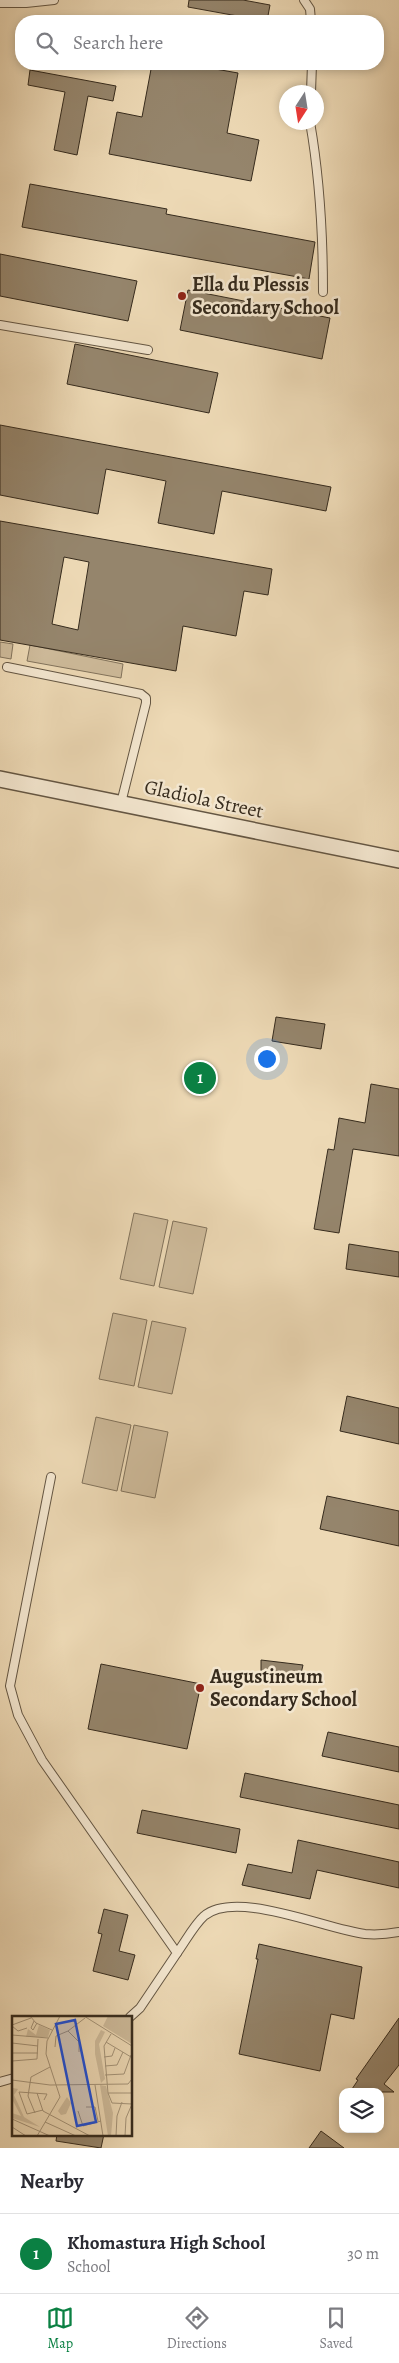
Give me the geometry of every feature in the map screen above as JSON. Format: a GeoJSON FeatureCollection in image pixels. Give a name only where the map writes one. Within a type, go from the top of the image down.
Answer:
{"type":"FeatureCollection","features":[{"type":"Feature","properties":{"kind":"street","name":"Gladiola Street"},"geometry":{"type":"LineString","coordinates":[[0,779],[121,802],[399,860]]}},
{"type":"Feature","properties":{"kind":"lane"},"geometry":{"type":"LineString","coordinates":[[0,3],[54,0]]}},
{"type":"Feature","properties":{"kind":"lane"},"geometry":{"type":"LineString","coordinates":[[304,0],[310,9],[310,15]]}},
{"type":"Feature","properties":{"kind":"lane"},"geometry":{"type":"LineString","coordinates":[[311,85],[312,70]]}},
{"type":"Feature","properties":{"kind":"lane"},"geometry":{"type":"LineString","coordinates":[[312,130],[319,168],[324,292]]}},
{"type":"Feature","properties":{"kind":"lane"},"geometry":{"type":"LineString","coordinates":[[0,326],[148,350]]}},
{"type":"Feature","properties":{"kind":"lane"},"geometry":{"type":"LineString","coordinates":[[8,668],[141,694],[146,698],[121,802]]}},
{"type":"Feature","properties":{"kind":"lane"},"geometry":{"type":"LineString","coordinates":[[51,1477],[10,1686],[18,1715],[42,1760],[177,1954]]}},
{"type":"Feature","properties":{"kind":"lane"},"geometry":{"type":"LineString","coordinates":[[131,2016],[140,2008],[204,1917],[228,1906],[249,1907],[364,1934],[399,1932]]}},
{"type":"Feature","properties":{"kind":"shaded area"},"geometry":{"type":"Polygon","coordinates":[[[0,642],[13,644],[11,659],[0,657],[0,642]]]}},
{"type":"Feature","properties":{"kind":"shaded area"},"geometry":{"type":"Polygon","coordinates":[[[30,645],[123,664],[121,678],[27,661],[30,645]]]}},
{"type":"Feature","properties":{"kind":"shaded area"},"geometry":{"type":"Polygon","coordinates":[[[134,1213],[168,1220],[154,1286],[120,1279],[134,1213]]]}},
{"type":"Feature","properties":{"kind":"shaded area"},"geometry":{"type":"Polygon","coordinates":[[[173,1221],[207,1228],[193,1294],[159,1287],[173,1221]]]}},
{"type":"Feature","properties":{"kind":"shaded area"},"geometry":{"type":"Polygon","coordinates":[[[113,1313],[147,1320],[134,1386],[99,1379],[113,1313]]]}},
{"type":"Feature","properties":{"kind":"shaded area"},"geometry":{"type":"Polygon","coordinates":[[[152,1321],[186,1328],[172,1394],[138,1387],[152,1321]]]}},
{"type":"Feature","properties":{"kind":"shaded area"},"geometry":{"type":"Polygon","coordinates":[[[96,1417],[131,1425],[117,1491],[82,1483],[96,1417]]]}},
{"type":"Feature","properties":{"kind":"shaded area"},"geometry":{"type":"Polygon","coordinates":[[[134,1425],[168,1432],[155,1498],[121,1491],[134,1425]]]}},
{"type":"Feature","properties":{"kind":"building"},"geometry":{"type":"Polygon","coordinates":[[[189,0],[243,0],[270,5],[268,15],[232,15],[188,7],[189,0]]]}},
{"type":"Feature","properties":{"kind":"building"},"geometry":{"type":"Polygon","coordinates":[[[30,70],[116,86],[113,101],[88,96],[77,155],[54,150],[65,92],[28,85],[30,70]]]}},
{"type":"Feature","properties":{"kind":"building"},"geometry":{"type":"Polygon","coordinates":[[[151,70],[221,70],[238,73],[227,133],[259,140],[251,181],[109,154],[117,112],[142,117],[151,70]]]}},
{"type":"Feature","properties":{"kind":"building"},"geometry":{"type":"Polygon","coordinates":[[[30,184],[167,209],[166,214],[315,242],[309,279],[22,227],[30,184]]]}},
{"type":"Feature","properties":{"kind":"building"},"geometry":{"type":"Polygon","coordinates":[[[0,254],[137,281],[128,321],[0,296],[0,254]]]}},
{"type":"Feature","properties":{"kind":"building"},"geometry":{"type":"Polygon","coordinates":[[[188,290],[330,318],[322,359],[180,330],[188,290]]]}},
{"type":"Feature","properties":{"kind":"building"},"geometry":{"type":"Polygon","coordinates":[[[75,344],[218,373],[209,413],[67,384],[75,344]]]}},
{"type":"Feature","properties":{"kind":"building"},"geometry":{"type":"Polygon","coordinates":[[[0,425],[331,487],[326,511],[222,491],[214,534],[158,523],[166,481],[106,469],[98,514],[0,495],[0,425]]]}},
{"type":"Feature","properties":{"kind":"building"},"geometry":{"type":"Polygon","coordinates":[[[0,521],[272,569],[268,595],[244,591],[236,636],[183,626],[176,671],[0,640],[0,521]],[[64,557],[52,624],[78,630],[89,562],[64,557]]]}},
{"type":"Feature","properties":{"kind":"building"},"geometry":{"type":"Polygon","coordinates":[[[276,1017],[325,1024],[321,1049],[272,1041],[276,1017]]]}},
{"type":"Feature","properties":{"kind":"building"},"geometry":{"type":"Polygon","coordinates":[[[371,1084],[399,1089],[399,1156],[353,1149],[339,1233],[314,1229],[328,1149],[334,1150],[339,1118],[365,1123],[371,1084]]]}},
{"type":"Feature","properties":{"kind":"building"},"geometry":{"type":"Polygon","coordinates":[[[349,1244],[399,1252],[399,1277],[346,1269],[349,1244]]]}},
{"type":"Feature","properties":{"kind":"building"},"geometry":{"type":"Polygon","coordinates":[[[347,1396],[399,1408],[399,1444],[340,1431],[347,1396]]]}},
{"type":"Feature","properties":{"kind":"building"},"geometry":{"type":"Polygon","coordinates":[[[327,1496],[399,1511],[399,1546],[320,1529],[327,1496]]]}},
{"type":"Feature","properties":{"kind":"building"},"geometry":{"type":"Polygon","coordinates":[[[261,1660],[303,1665],[299,1682],[261,1682],[261,1660]]]}},
{"type":"Feature","properties":{"kind":"building"},"geometry":{"type":"Polygon","coordinates":[[[101,1664],[201,1684],[187,1749],[88,1729],[101,1664]]]}},
{"type":"Feature","properties":{"kind":"building"},"geometry":{"type":"Polygon","coordinates":[[[328,1732],[399,1747],[399,1772],[322,1756],[328,1732]]]}},
{"type":"Feature","properties":{"kind":"building"},"geometry":{"type":"Polygon","coordinates":[[[245,1773],[399,1805],[399,1829],[240,1797],[245,1773]]]}},
{"type":"Feature","properties":{"kind":"building"},"geometry":{"type":"Polygon","coordinates":[[[142,1810],[240,1829],[236,1853],[137,1833],[142,1810]]]}},
{"type":"Feature","properties":{"kind":"building"},"geometry":{"type":"Polygon","coordinates":[[[298,1840],[399,1862],[399,1888],[317,1870],[310,1899],[242,1885],[248,1864],[292,1873],[298,1840]]]}},
{"type":"Feature","properties":{"kind":"building"},"geometry":{"type":"Polygon","coordinates":[[[104,1909],[128,1915],[119,1951],[135,1955],[128,1980],[93,1971],[102,1934],[98,1933],[104,1909]]]}},
{"type":"Feature","properties":{"kind":"building"},"geometry":{"type":"Polygon","coordinates":[[[259,1944],[362,1967],[354,2019],[331,2014],[320,2071],[239,2054],[258,1959],[256,1959],[259,1944]]]}},
{"type":"Feature","properties":{"kind":"building"},"geometry":{"type":"Polygon","coordinates":[[[399,2018],[399,2065],[384,2084],[394,2092],[384,2092],[384,2088],[353,2088],[358,2080],[356,2079],[399,2018]]]}},
{"type":"Feature","properties":{"kind":"building"},"geometry":{"type":"Polygon","coordinates":[[[321,2131],[344,2148],[309,2148],[321,2131]]]}},
{"type":"Feature","properties":{"kind":"building"},"geometry":{"type":"Polygon","coordinates":[[[57,2136],[104,2136],[101,2148],[56,2141],[57,2136]]]}},
{"type":"Feature","properties":{"kind":"place","name":"Ella du Plessis Secondary School"},"geometry":{"type":"Point","coordinates":[182,296]}},
{"type":"Feature","properties":{"kind":"place","name":"Khomastura High School"},"geometry":{"type":"Point","coordinates":[200,1078]}},
{"type":"Feature","properties":{"kind":"place","name":"Augustineum Secondary School"},"geometry":{"type":"Point","coordinates":[200,1688]}}]}
